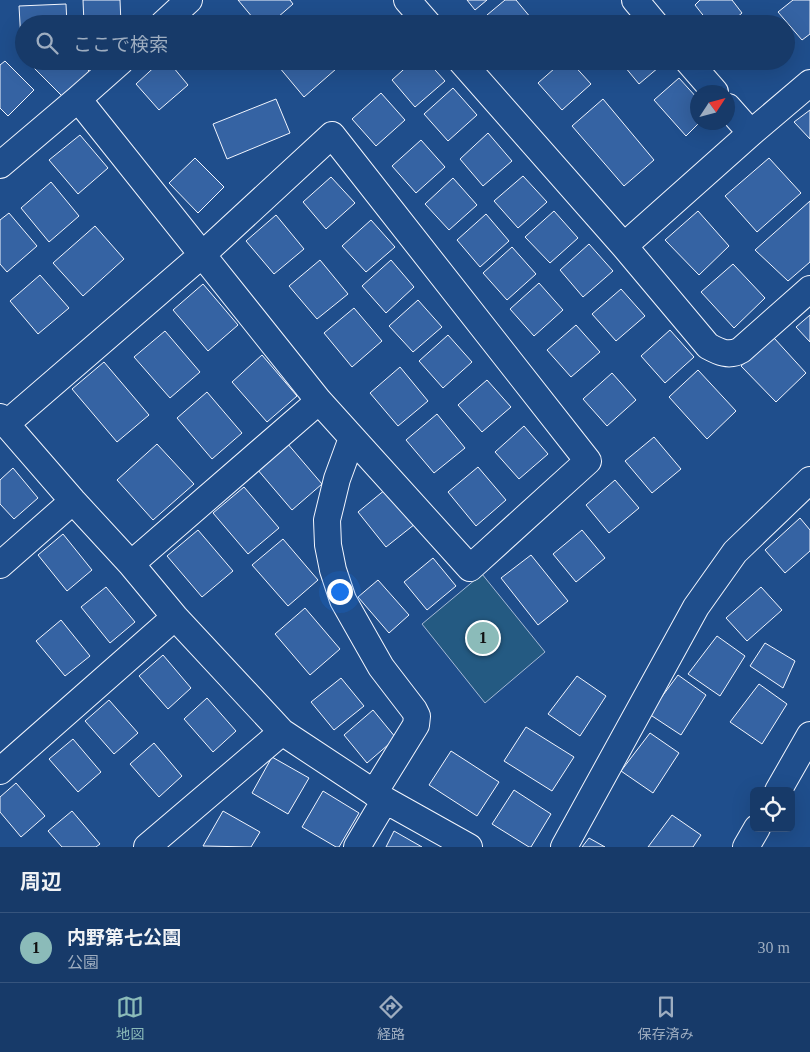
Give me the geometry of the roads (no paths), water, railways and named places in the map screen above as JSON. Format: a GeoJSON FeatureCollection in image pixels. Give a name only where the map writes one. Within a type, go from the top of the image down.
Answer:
{"type":"FeatureCollection","features":[{"type":"Feature","properties":{"kind":"street"},"geometry":{"type":"LineString","coordinates":[[407,0],[420,15]]}},
{"type":"Feature","properties":{"kind":"street"},"geometry":{"type":"LineString","coordinates":[[635,0],[648,15]]}},
{"type":"Feature","properties":{"kind":"street"},"geometry":{"type":"LineString","coordinates":[[171,15],[185,2]]}},
{"type":"Feature","properties":{"kind":"street"},"geometry":{"type":"LineString","coordinates":[[0,165],[111,70]]}},
{"type":"Feature","properties":{"kind":"street"},"geometry":{"type":"LineString","coordinates":[[469,70],[624,246],[708,346],[726,354],[735,353],[810,289]]}},
{"type":"Feature","properties":{"kind":"street"},"geometry":{"type":"LineString","coordinates":[[696,70],[709,85]]}},
{"type":"Feature","properties":{"kind":"street"},"geometry":{"type":"LineString","coordinates":[[624,246],[750,133],[810,83]]}},
{"type":"Feature","properties":{"kind":"street"},"geometry":{"type":"LineString","coordinates":[[78,99],[203,254],[319,401],[470,568],[588,461],[332,135],[203,254],[3,421],[131,564],[174,617],[282,732],[380,797],[469,847]]}},
{"type":"Feature","properties":{"kind":"street"},"geometry":{"type":"LineString","coordinates":[[735,115],[750,133]]}},
{"type":"Feature","properties":{"kind":"street"},"geometry":{"type":"LineString","coordinates":[[131,564],[319,401]]}},
{"type":"Feature","properties":{"kind":"street"},"geometry":{"type":"LineString","coordinates":[[352,438],[337,479],[327,520],[328,545],[342,600],[381,667],[414,710],[416,716],[416,725],[357,847]]}},
{"type":"Feature","properties":{"kind":"street"},"geometry":{"type":"LineString","coordinates":[[564,847],[696,607],[735,552],[810,480]]}},
{"type":"Feature","properties":{"kind":"street"},"geometry":{"type":"LineString","coordinates":[[0,565],[73,500]]}},
{"type":"Feature","properties":{"kind":"street"},"geometry":{"type":"LineString","coordinates":[[0,771],[174,617]]}},
{"type":"Feature","properties":{"kind":"street"},"geometry":{"type":"LineString","coordinates":[[147,847],[282,732]]}},
{"type":"Feature","properties":{"kind":"street"},"geometry":{"type":"LineString","coordinates":[[780,787],[810,735]]}},
{"type":"Feature","properties":{"kind":"street"},"geometry":{"type":"LineString","coordinates":[[746,847],[755,832]]}},
{"type":"Feature","properties":{"kind":"place","name":"内野第七公園"},"geometry":{"type":"Point","coordinates":[483,638]}}]}
